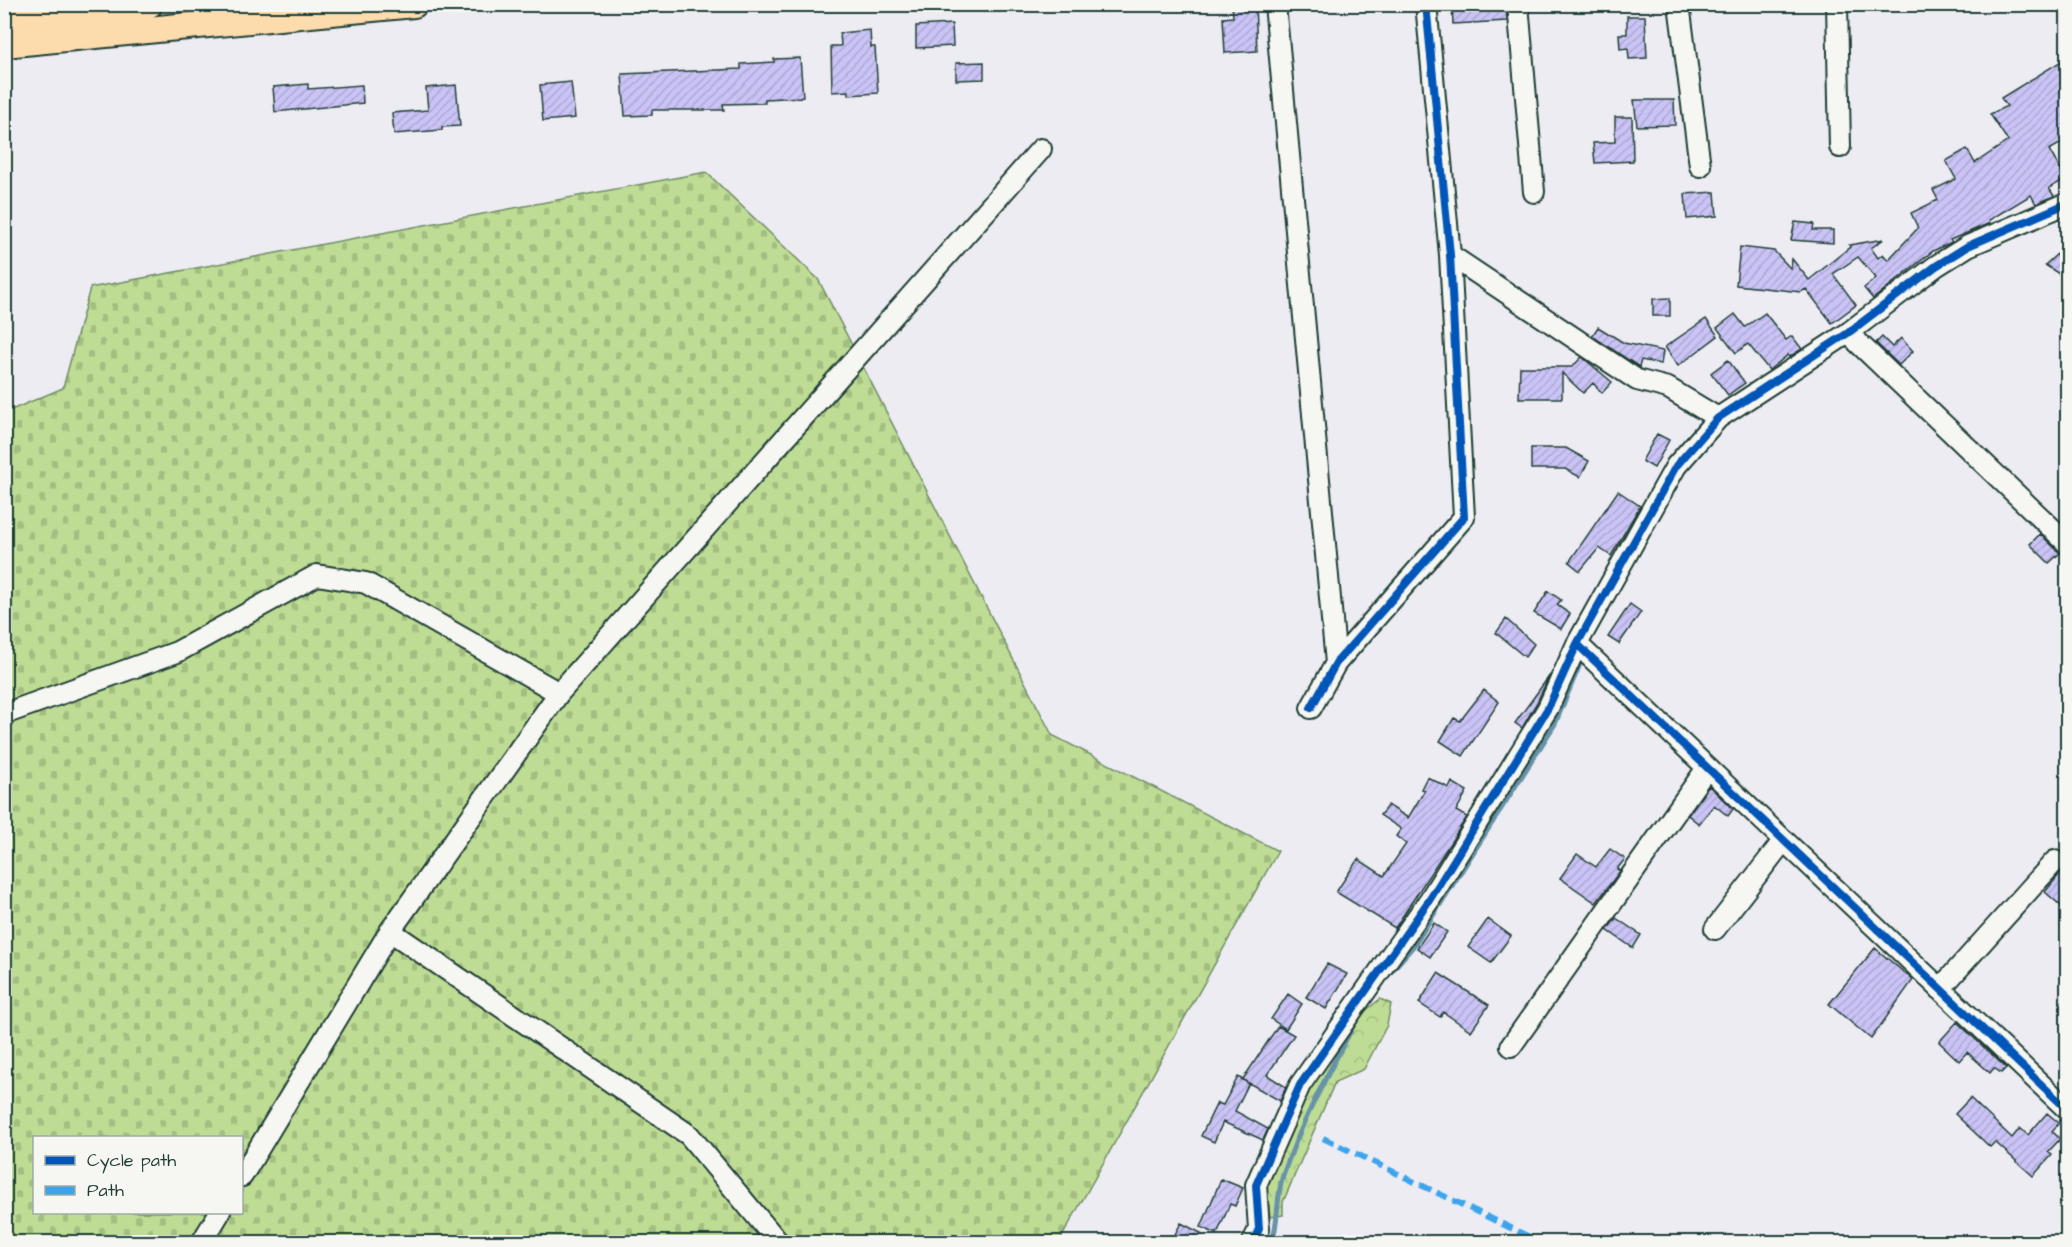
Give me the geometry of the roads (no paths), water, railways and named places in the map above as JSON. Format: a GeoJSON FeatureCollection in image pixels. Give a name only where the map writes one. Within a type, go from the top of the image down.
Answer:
{"type":"FeatureCollection","features":[{"type":"Feature","properties":{"kind":"main road"},"geometry":{"type":"LineString","coordinates":[[4,20],[149,4]]}},
{"type":"Feature","properties":{"kind":"main road"},"geometry":{"type":"LineString","coordinates":[[4,44],[414,4]]}},
{"type":"Feature","properties":{"kind":"street"},"geometry":{"type":"LineString","coordinates":[[1275,4],[1336,663]]}},
{"type":"Feature","properties":{"kind":"street"},"geometry":{"type":"LineString","coordinates":[[1311,708],[1336,663],[1464,517],[1450,255],[1426,4]]}},
{"type":"Feature","properties":{"kind":"street"},"geometry":{"type":"LineString","coordinates":[[1518,4],[1534,192]]}},
{"type":"Feature","properties":{"kind":"street"},"geometry":{"type":"LineString","coordinates":[[1679,4],[1700,166]]}},
{"type":"Feature","properties":{"kind":"street"},"geometry":{"type":"LineString","coordinates":[[1836,4],[1840,147]]}},
{"type":"Feature","properties":{"kind":"street"},"geometry":{"type":"LineString","coordinates":[[243,1174],[390,931],[559,693],[1041,149]]}},
{"type":"Feature","properties":{"kind":"street"},"geometry":{"type":"LineString","coordinates":[[1253,1242],[1259,1229],[1256,1185],[1300,1085],[1430,899],[1548,708],[1577,644],[1676,466],[1718,418],[1848,333],[1935,267],[1968,246],[2067,203]]}},
{"type":"Feature","properties":{"kind":"street"},"geometry":{"type":"LineString","coordinates":[[1450,255],[1637,380],[1668,388],[1718,418]]}},
{"type":"Feature","properties":{"kind":"street"},"geometry":{"type":"LineString","coordinates":[[1848,333],[2067,544]]}},
{"type":"Feature","properties":{"kind":"street"},"geometry":{"type":"LineString","coordinates":[[4,714],[177,652],[317,575],[366,583],[559,693]]}},
{"type":"Feature","properties":{"kind":"street"},"geometry":{"type":"LineString","coordinates":[[1577,644],[2067,1107]]}},
{"type":"Feature","properties":{"kind":"street"},"geometry":{"type":"LineString","coordinates":[[1511,1046],[1707,768]]}},
{"type":"Feature","properties":{"kind":"street"},"geometry":{"type":"LineString","coordinates":[[1715,929],[1784,840]]}},
{"type":"Feature","properties":{"kind":"street"},"geometry":{"type":"LineString","coordinates":[[1941,989],[2055,861]]}},
{"type":"Feature","properties":{"kind":"street"},"geometry":{"type":"LineString","coordinates":[[390,931],[689,1135],[777,1242]]}},
{"type":"Feature","properties":{"kind":"street"},"geometry":{"type":"LineString","coordinates":[[202,1242],[219,1214]]}},
{"type":"Feature","properties":{"kind":"waterway"},"geometry":{"type":"LineString","coordinates":[[1388,975],[1415,944],[1555,724],[1583,657]]}},
{"type":"Feature","properties":{"kind":"waterway"},"geometry":{"type":"LineString","coordinates":[[1272,1242],[1283,1175],[1317,1096],[1357,1019]]}}]}
